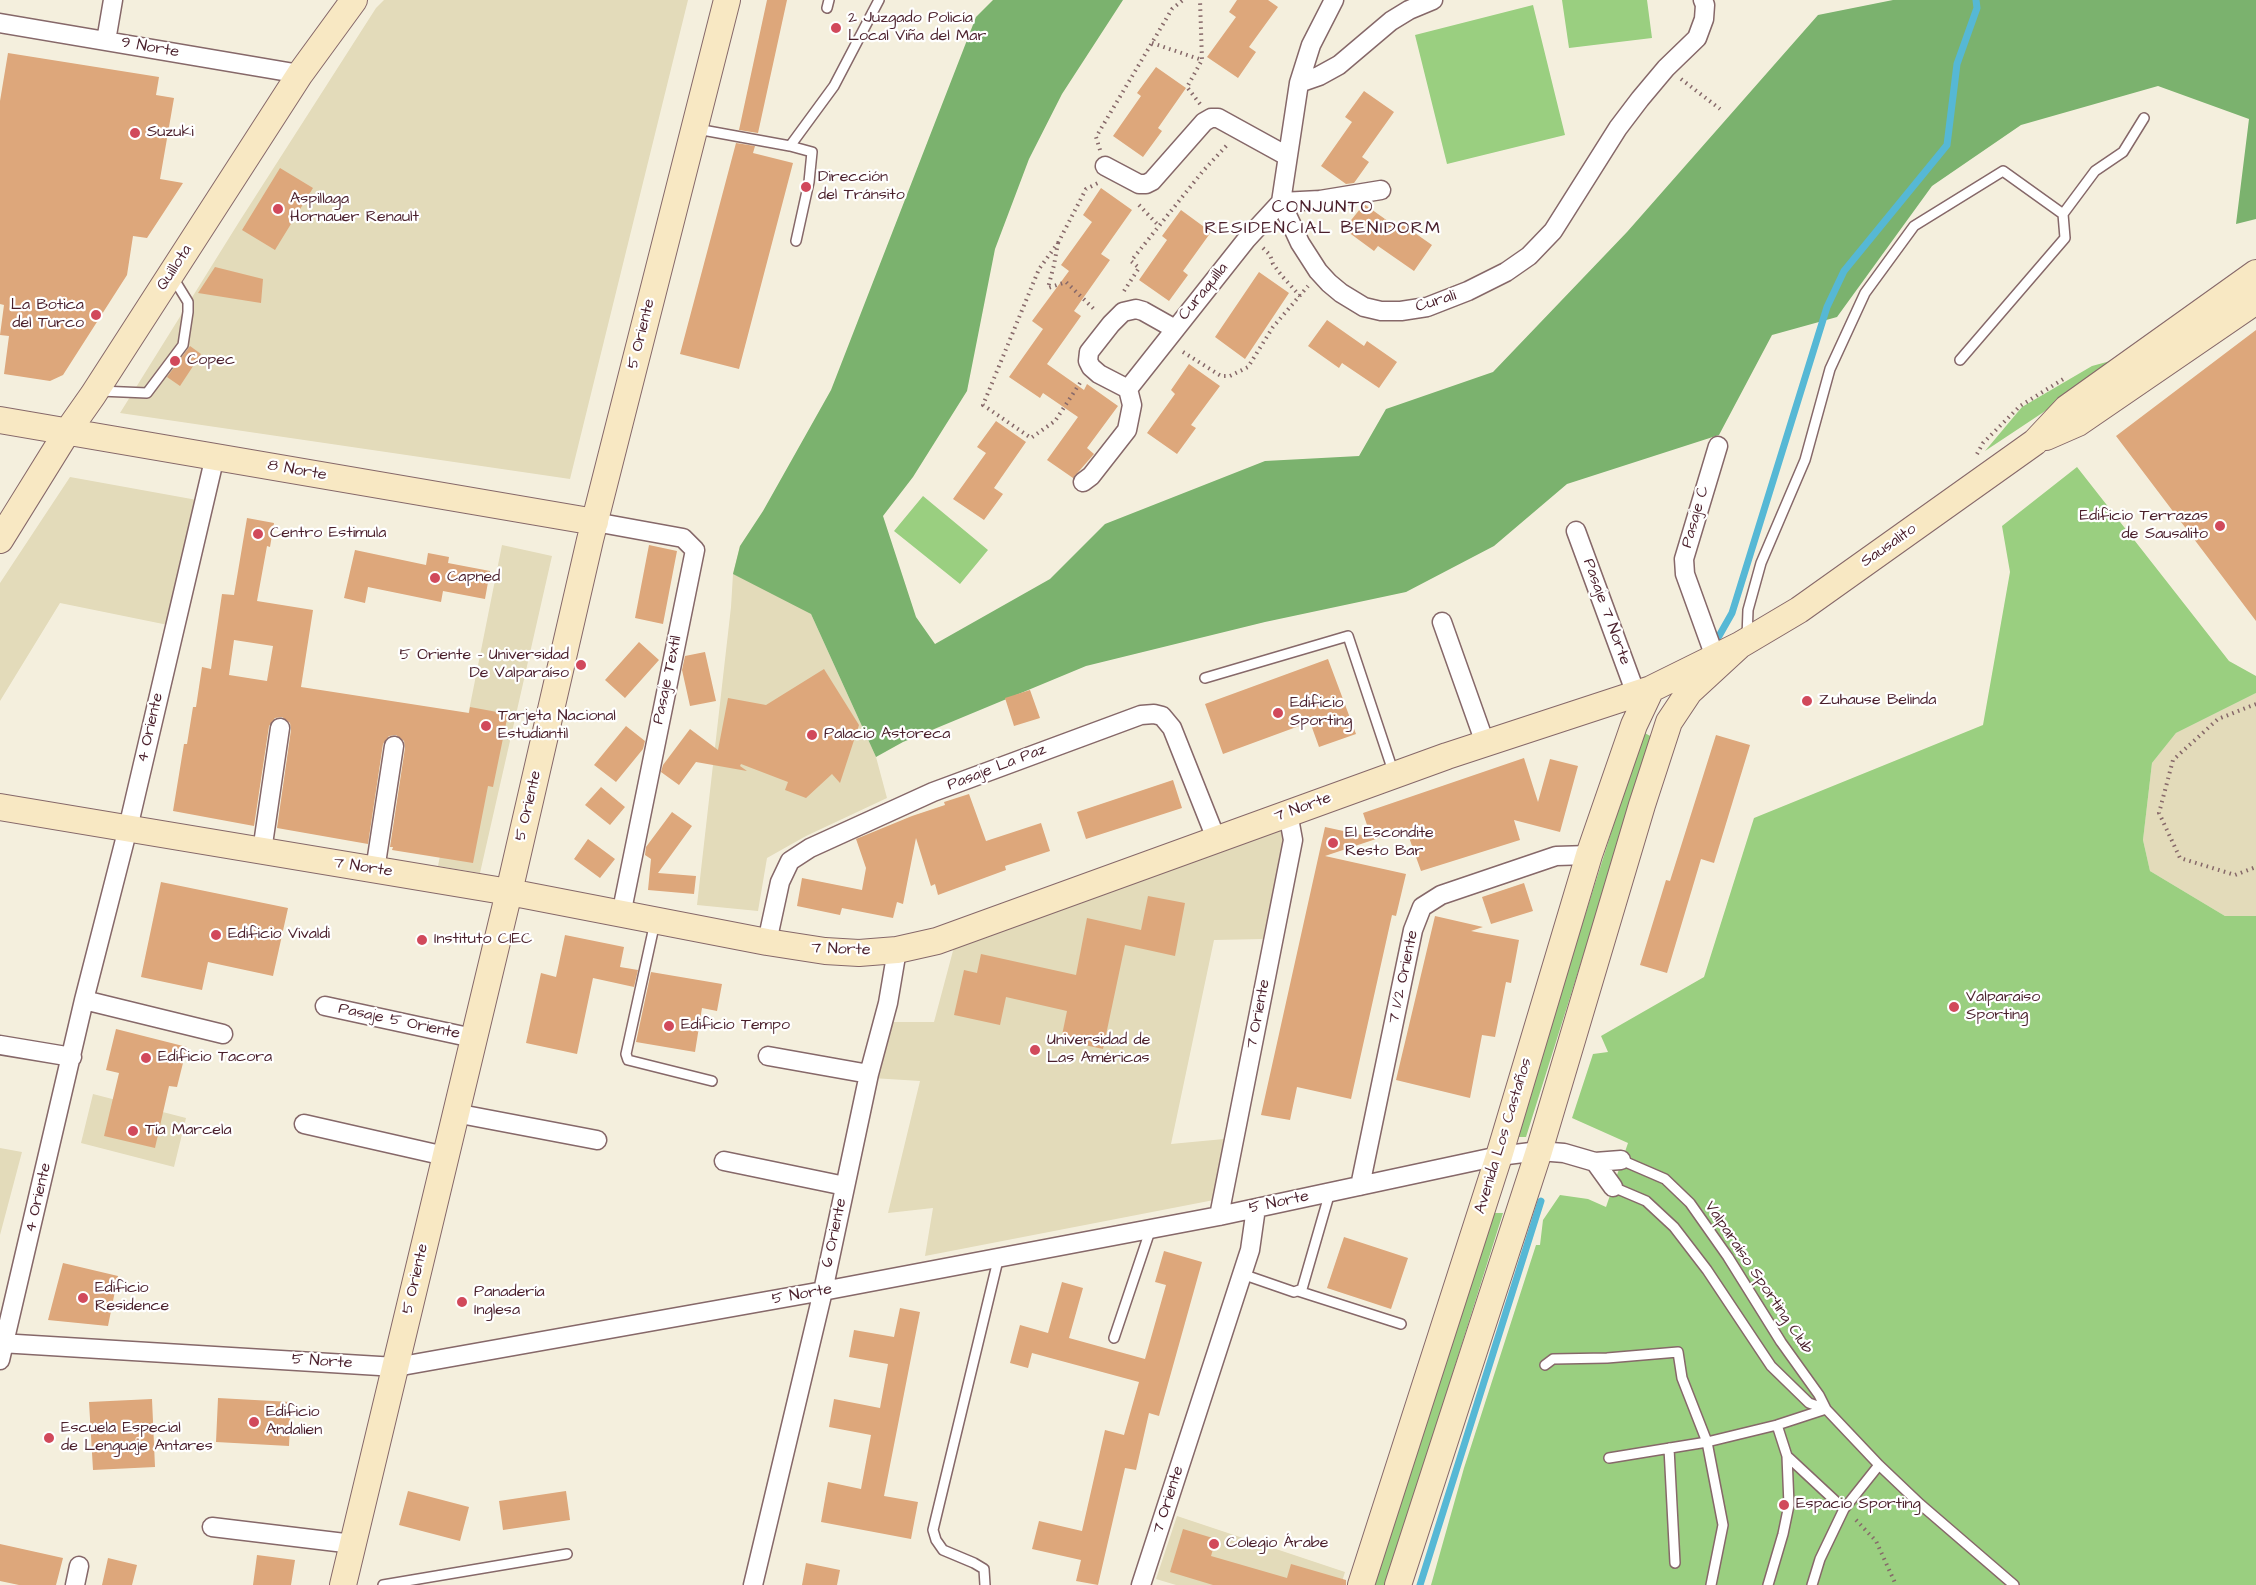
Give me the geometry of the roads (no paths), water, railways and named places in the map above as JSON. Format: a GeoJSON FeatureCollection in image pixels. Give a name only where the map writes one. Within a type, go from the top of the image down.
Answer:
{"type":"FeatureCollection","features":[{"type":"Feature","properties":{"kind":"main road","name":"Quillota"},"geometry":{"type":"LineString","coordinates":[[0,540],[300,74],[354,0]]}},
{"type":"Feature","properties":{"kind":"main road","name":"5 Oriente"},"geometry":{"type":"LineString","coordinates":[[343,1585],[595,522],[727,0]]}},
{"type":"Feature","properties":{"kind":"main road","name":"Sausalito"},"geometry":{"type":"LineString","coordinates":[[1643,691],[1715,657],[1799,610],[2035,442],[2067,408],[2256,273]]}},
{"type":"Feature","properties":{"kind":"main road","name":"Sausalito"},"geometry":{"type":"LineString","coordinates":[[2035,442],[2078,423],[2256,301]]}},
{"type":"Feature","properties":{"kind":"main road","name":"8 Norte"},"geometry":{"type":"LineString","coordinates":[[0,420],[595,522]]}},
{"type":"Feature","properties":{"kind":"main road","name":"Sausalito"},"geometry":{"type":"LineString","coordinates":[[1669,722],[1689,692],[1743,642]]}},
{"type":"Feature","properties":{"kind":"main road","name":"7 Norte"},"geometry":{"type":"LineString","coordinates":[[0,807],[509,892],[766,942],[825,951],[859,953],[897,950],[937,941],[1485,743],[1643,691]]}},
{"type":"Feature","properties":{"kind":"main road"},"geometry":{"type":"LineString","coordinates":[[1398,1585],[1539,1152],[1642,805],[1669,722],[1665,703],[1643,691]]}},
{"type":"Feature","properties":{"kind":"main road","name":"Avenida Los Castaños"},"geometry":{"type":"LineString","coordinates":[[1361,1585],[1499,1156],[1589,855],[1634,725],[1643,691]]}},
{"type":"Feature","properties":{"kind":"street"},"geometry":{"type":"LineString","coordinates":[[106,41],[113,0]]}},
{"type":"Feature","properties":{"kind":"street"},"geometry":{"type":"LineString","coordinates":[[1334,0],[1311,45],[1299,83],[1281,202],[1320,200],[1382,190]]}},
{"type":"Feature","properties":{"kind":"street"},"geometry":{"type":"LineString","coordinates":[[1299,83],[1319,76],[1339,65],[1391,21],[1409,9],[1433,0]]}},
{"type":"Feature","properties":{"kind":"street","name":"Curali"},"geometry":{"type":"LineString","coordinates":[[1281,202],[1300,243],[1318,271],[1341,293],[1364,307],[1382,311],[1401,311],[1427,307],[1468,291],[1506,272],[1529,256],[1553,231],[1618,128],[1666,68],[1697,38],[1704,20],[1703,0]]}},
{"type":"Feature","properties":{"kind":"street","name":"9 Norte"},"geometry":{"type":"LineString","coordinates":[[0,22],[300,74]]}},
{"type":"Feature","properties":{"kind":"street"},"geometry":{"type":"LineString","coordinates":[[1105,166],[1139,184],[1146,184],[1152,181],[1204,122],[1211,118],[1218,118],[1287,156]]}},
{"type":"Feature","properties":{"kind":"street","name":"Curaquilla"},"geometry":{"type":"LineString","coordinates":[[1175,329],[1143,311],[1129,309],[1111,324],[1089,352],[1088,361],[1099,374],[1128,389],[1246,240],[1281,202]]}},
{"type":"Feature","properties":{"kind":"street"},"geometry":{"type":"LineString","coordinates":[[1083,482],[1091,476],[1126,430],[1131,405],[1128,389]]}},
{"type":"Feature","properties":{"kind":"street","name":"Pasaje C"},"geometry":{"type":"LineString","coordinates":[[1715,657],[1685,574],[1684,559],[1718,446]]}},
{"type":"Feature","properties":{"kind":"street","name":"4 Oriente"},"geometry":{"type":"LineString","coordinates":[[1,1349],[84,1000],[128,828],[215,456]]}},
{"type":"Feature","properties":{"kind":"street","name":"Pasaje Textil"},"geometry":{"type":"LineString","coordinates":[[595,522],[683,538],[695,550],[621,915]]}},
{"type":"Feature","properties":{"kind":"street","name":"Pasaje 7 Norte"},"geometry":{"type":"LineString","coordinates":[[1576,531],[1643,691]]}},
{"type":"Feature","properties":{"kind":"street"},"geometry":{"type":"LineString","coordinates":[[1442,622],[1485,743]]}},
{"type":"Feature","properties":{"kind":"street","name":"Pasaje La Paz"},"geometry":{"type":"LineString","coordinates":[[766,942],[780,882],[790,861],[810,848],[933,792],[1141,715],[1162,716],[1172,728],[1217,841]]}},
{"type":"Feature","properties":{"kind":"street"},"geometry":{"type":"LineString","coordinates":[[262,851],[280,728]]}},
{"type":"Feature","properties":{"kind":"street"},"geometry":{"type":"LineString","coordinates":[[375,870],[394,746]]}},
{"type":"Feature","properties":{"kind":"street","name":"7 Oriente"},"geometry":{"type":"LineString","coordinates":[[1219,1216],[1293,840],[1288,813]]}},
{"type":"Feature","properties":{"kind":"street","name":"7 1/2 Oriente"},"geometry":{"type":"LineString","coordinates":[[1360,1186],[1413,930],[1422,907],[1440,895],[1556,856],[1589,855]]}},
{"type":"Feature","properties":{"kind":"street","name":"6 Oriente"},"geometry":{"type":"LineString","coordinates":[[753,1585],[823,1291],[869,1074],[888,1003],[897,950]]}},
{"type":"Feature","properties":{"kind":"street"},"geometry":{"type":"LineString","coordinates":[[84,1000],[223,1034]]}},
{"type":"Feature","properties":{"kind":"street","name":"Pasaje 5 Oriente"},"geometry":{"type":"LineString","coordinates":[[325,1006],[472,1038]]}},
{"type":"Feature","properties":{"kind":"street"},"geometry":{"type":"LineString","coordinates":[[0,1045],[72,1057]]}},
{"type":"Feature","properties":{"kind":"street"},"geometry":{"type":"LineString","coordinates":[[768,1056],[869,1074]]}},
{"type":"Feature","properties":{"kind":"street"},"geometry":{"type":"LineString","coordinates":[[455,1113],[597,1140]]}},
{"type":"Feature","properties":{"kind":"street"},"geometry":{"type":"LineString","coordinates":[[304,1124],[445,1156]]}},
{"type":"Feature","properties":{"kind":"street","name":"5 Norte"},"geometry":{"type":"LineString","coordinates":[[1,1349],[396,1367],[823,1291],[1219,1216],[1499,1156],[1539,1152],[1564,1153],[1595,1162],[1621,1160]]}},
{"type":"Feature","properties":{"kind":"street"},"geometry":{"type":"LineString","coordinates":[[724,1161],[845,1186]]}},
{"type":"Feature","properties":{"kind":"street"},"geometry":{"type":"LineString","coordinates":[[1595,1162],[1613,1186]]}},
{"type":"Feature","properties":{"kind":"street","name":"7 Oriente"},"geometry":{"type":"LineString","coordinates":[[1142,1585],[1250,1250],[1256,1208]]}},
{"type":"Feature","properties":{"kind":"street"},"geometry":{"type":"LineString","coordinates":[[212,1527],[353,1544]]}},
{"type":"Feature","properties":{"kind":"street"},"geometry":{"type":"LineString","coordinates":[[75,1585],[79,1566]]}},
{"type":"Feature","properties":{"kind":"lane"},"geometry":{"type":"LineString","coordinates":[[790,146],[834,86],[879,0]]}},
{"type":"Feature","properties":{"kind":"lane"},"geometry":{"type":"LineString","coordinates":[[1960,360],[2065,238],[2063,214],[2096,171],[2123,152],[2144,118]]}},
{"type":"Feature","properties":{"kind":"lane"},"geometry":{"type":"LineString","coordinates":[[694,128],[812,152],[809,182],[796,241]]}},
{"type":"Feature","properties":{"kind":"lane"},"geometry":{"type":"LineString","coordinates":[[1743,642],[1748,610],[1761,563],[1805,460],[1830,369],[1864,293],[1914,226],[2002,171],[2063,214]]}},
{"type":"Feature","properties":{"kind":"lane"},"geometry":{"type":"LineString","coordinates":[[96,391],[147,393],[183,345],[188,302],[171,274]]}},
{"type":"Feature","properties":{"kind":"lane"},"geometry":{"type":"LineString","coordinates":[[1206,678],[1348,636],[1395,775]]}},
{"type":"Feature","properties":{"kind":"lane"},"geometry":{"type":"LineString","coordinates":[[655,922],[626,1054],[628,1060],[712,1081]]}},
{"type":"Feature","properties":{"kind":"lane","name":"Valparaíso Sporting Club"},"geometry":{"type":"LineString","coordinates":[[1621,1160],[1665,1179],[1690,1203],[1728,1257],[1780,1342],[1819,1395],[1826,1409],[1920,1504],[2014,1585]]}},
{"type":"Feature","properties":{"kind":"lane","name":"Valparaíso Sporting Club"},"geometry":{"type":"LineString","coordinates":[[1613,1186],[1646,1201],[1674,1227],[1707,1270],[1771,1366],[1809,1403],[1826,1409]]}},
{"type":"Feature","properties":{"kind":"lane"},"geometry":{"type":"LineString","coordinates":[[1298,1291],[1302,1290],[1330,1192]]}},
{"type":"Feature","properties":{"kind":"lane"},"geometry":{"type":"LineString","coordinates":[[1114,1338],[1151,1228]]}},
{"type":"Feature","properties":{"kind":"lane"},"geometry":{"type":"LineString","coordinates":[[985,1585],[984,1569],[942,1550],[933,1530],[999,1256]]}},
{"type":"Feature","properties":{"kind":"lane"},"geometry":{"type":"LineString","coordinates":[[1242,1274],[1401,1324]]}},
{"type":"Feature","properties":{"kind":"lane"},"geometry":{"type":"LineString","coordinates":[[1545,1365],[1553,1359],[1607,1358],[1678,1352],[1687,1395],[1707,1442],[1723,1524],[1711,1585]]}},
{"type":"Feature","properties":{"kind":"lane"},"geometry":{"type":"LineString","coordinates":[[1609,1458],[1707,1442],[1777,1425],[1826,1409]]}},
{"type":"Feature","properties":{"kind":"lane"},"geometry":{"type":"LineString","coordinates":[[1768,1585],[1789,1505],[1787,1456],[1777,1425]]}},
{"type":"Feature","properties":{"kind":"lane"},"geometry":{"type":"LineString","coordinates":[[1669,1448],[1675,1563]]}},
{"type":"Feature","properties":{"kind":"lane"},"geometry":{"type":"LineString","coordinates":[[1787,1456],[1844,1509]]}},
{"type":"Feature","properties":{"kind":"lane"},"geometry":{"type":"LineString","coordinates":[[1812,1585],[1820,1559],[1844,1509],[1879,1465]]}},
{"type":"Feature","properties":{"kind":"lane"},"geometry":{"type":"LineString","coordinates":[[382,1585],[567,1554]]}},
{"type":"Feature","properties":{"kind":"waterway"},"geometry":{"type":"LineString","coordinates":[[1719,636],[1732,613],[1827,307],[1844,271],[1947,145],[1957,64],[1977,8],[1976,0]]}},
{"type":"Feature","properties":{"kind":"waterway"},"geometry":{"type":"LineString","coordinates":[[1420,1585],[1541,1201]]}},
{"type":"Feature","properties":{"kind":"place","name":"2 Juzgado Policía Local Viña del Mar"},"geometry":{"type":"Point","coordinates":[836,28]}},
{"type":"Feature","properties":{"kind":"place","name":"Suzuki"},"geometry":{"type":"Point","coordinates":[135,133]}},
{"type":"Feature","properties":{"kind":"place","name":"Dirección del Tránsito"},"geometry":{"type":"Point","coordinates":[806,187]}},
{"type":"Feature","properties":{"kind":"place","name":"Aspillaga Hornauer Renault"},"geometry":{"type":"Point","coordinates":[278,209]}},
{"type":"Feature","properties":{"kind":"place","name":"La Botica del Turco"},"geometry":{"type":"Point","coordinates":[96,315]}},
{"type":"Feature","properties":{"kind":"place","name":"Copec"},"geometry":{"type":"Point","coordinates":[175,361]}},
{"type":"Feature","properties":{"kind":"place","name":"Edificio Terrazas de Sausalito"},"geometry":{"type":"Point","coordinates":[2220,526]}},
{"type":"Feature","properties":{"kind":"place","name":"Centro Estimula"},"geometry":{"type":"Point","coordinates":[258,534]}},
{"type":"Feature","properties":{"kind":"place","name":"Capned"},"geometry":{"type":"Point","coordinates":[435,578]}},
{"type":"Feature","properties":{"kind":"place","name":"5 Oriente - Universidad De Valparaíso"},"geometry":{"type":"Point","coordinates":[581,665]}},
{"type":"Feature","properties":{"kind":"place","name":"Zuhause Belinda"},"geometry":{"type":"Point","coordinates":[1807,701]}},
{"type":"Feature","properties":{"kind":"place","name":"Edificio Sporting"},"geometry":{"type":"Point","coordinates":[1278,713]}},
{"type":"Feature","properties":{"kind":"place","name":"Tarjeta Nacional Estudiantil"},"geometry":{"type":"Point","coordinates":[486,726]}},
{"type":"Feature","properties":{"kind":"place","name":"Palacio Astoreca"},"geometry":{"type":"Point","coordinates":[812,735]}},
{"type":"Feature","properties":{"kind":"place","name":"El Escondite Resto Bar"},"geometry":{"type":"Point","coordinates":[1333,843]}},
{"type":"Feature","properties":{"kind":"place","name":"Edificio Vivaldi"},"geometry":{"type":"Point","coordinates":[216,935]}},
{"type":"Feature","properties":{"kind":"place","name":"Instituto CIEC"},"geometry":{"type":"Point","coordinates":[422,940]}},
{"type":"Feature","properties":{"kind":"place","name":"Valparaíso Sporting"},"geometry":{"type":"Point","coordinates":[1954,1007]}},
{"type":"Feature","properties":{"kind":"place","name":"Edificio Tempo"},"geometry":{"type":"Point","coordinates":[669,1026]}},
{"type":"Feature","properties":{"kind":"place","name":"Universidad de Las Américas"},"geometry":{"type":"Point","coordinates":[1035,1050]}},
{"type":"Feature","properties":{"kind":"place","name":"Edificio Tacora"},"geometry":{"type":"Point","coordinates":[146,1058]}},
{"type":"Feature","properties":{"kind":"place","name":"Tía Marcela"},"geometry":{"type":"Point","coordinates":[133,1131]}},
{"type":"Feature","properties":{"kind":"place","name":"Edificio Residence"},"geometry":{"type":"Point","coordinates":[83,1298]}},
{"type":"Feature","properties":{"kind":"place","name":"Panadería Inglesa"},"geometry":{"type":"Point","coordinates":[462,1302]}},
{"type":"Feature","properties":{"kind":"place","name":"Edificio Andalien"},"geometry":{"type":"Point","coordinates":[254,1422]}},
{"type":"Feature","properties":{"kind":"place","name":"Escuela Especial de Lenguaje Antares"},"geometry":{"type":"Point","coordinates":[49,1438]}},
{"type":"Feature","properties":{"kind":"place","name":"Espacio Sporting"},"geometry":{"type":"Point","coordinates":[1784,1505]}},
{"type":"Feature","properties":{"kind":"place","name":"Colegio Árabe"},"geometry":{"type":"Point","coordinates":[1214,1544]}},
{"type":"Feature","properties":{"kind":"district","name":"CONJUNTO RESIDENCIAL BENIDORM"},"geometry":{"type":"Point","coordinates":[1323,218]}}]}
